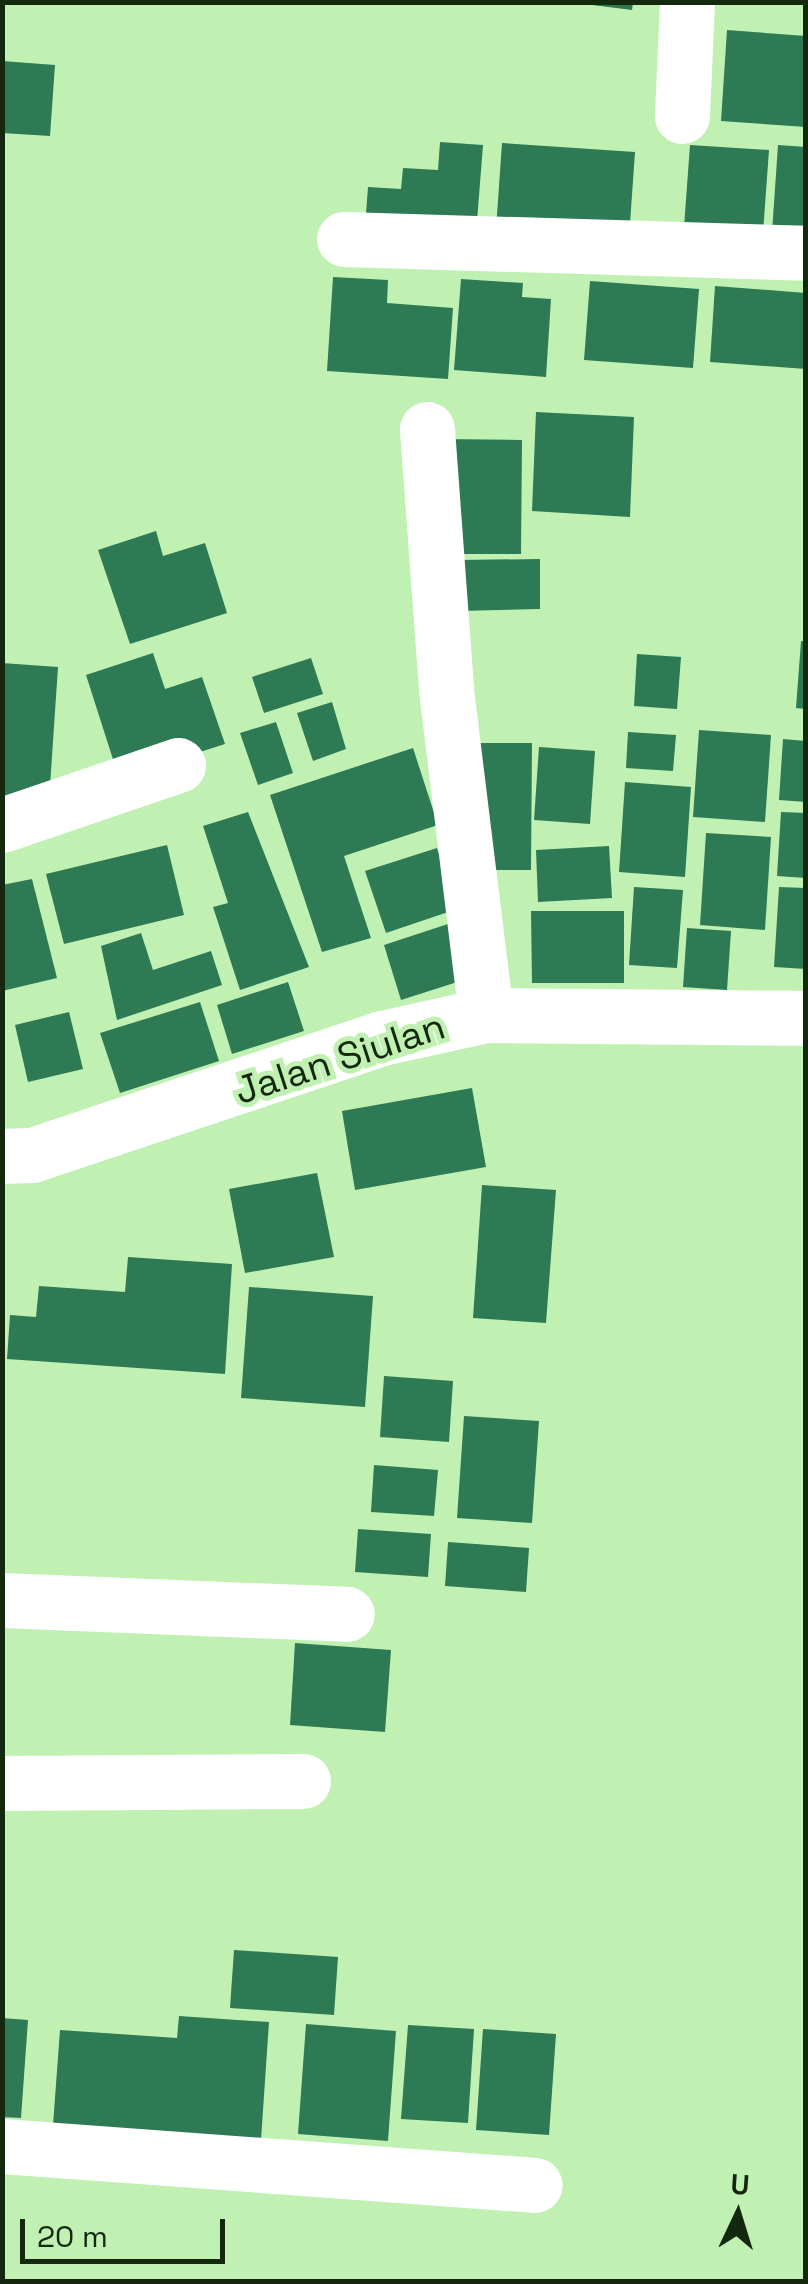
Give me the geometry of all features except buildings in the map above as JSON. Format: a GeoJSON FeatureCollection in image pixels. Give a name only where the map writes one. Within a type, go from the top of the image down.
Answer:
{"type":"FeatureCollection","features":[{"type":"Feature","properties":{"kind":"street"},"geometry":{"type":"LineString","coordinates":[[682,116],[687,2]]}},
{"type":"Feature","properties":{"kind":"street"},"geometry":{"type":"LineString","coordinates":[[344,239],[806,253]]}},
{"type":"Feature","properties":{"kind":"street"},"geometry":{"type":"LineString","coordinates":[[426,429],[446,690],[486,1015]]}},
{"type":"Feature","properties":{"kind":"street"},"geometry":{"type":"LineString","coordinates":[[2,825],[178,765]]}},
{"type":"Feature","properties":{"kind":"street","name":"Jalan Siulan"},"geometry":{"type":"LineString","coordinates":[[2,1156],[48,1150],[382,1038],[486,1015],[806,1018]]}},
{"type":"Feature","properties":{"kind":"street"},"geometry":{"type":"LineString","coordinates":[[2,1600],[347,1614]]}},
{"type":"Feature","properties":{"kind":"street"},"geometry":{"type":"LineString","coordinates":[[2,1784],[302,1781]]}},
{"type":"Feature","properties":{"kind":"street"},"geometry":{"type":"LineString","coordinates":[[2,2146],[535,2185]]}}]}
